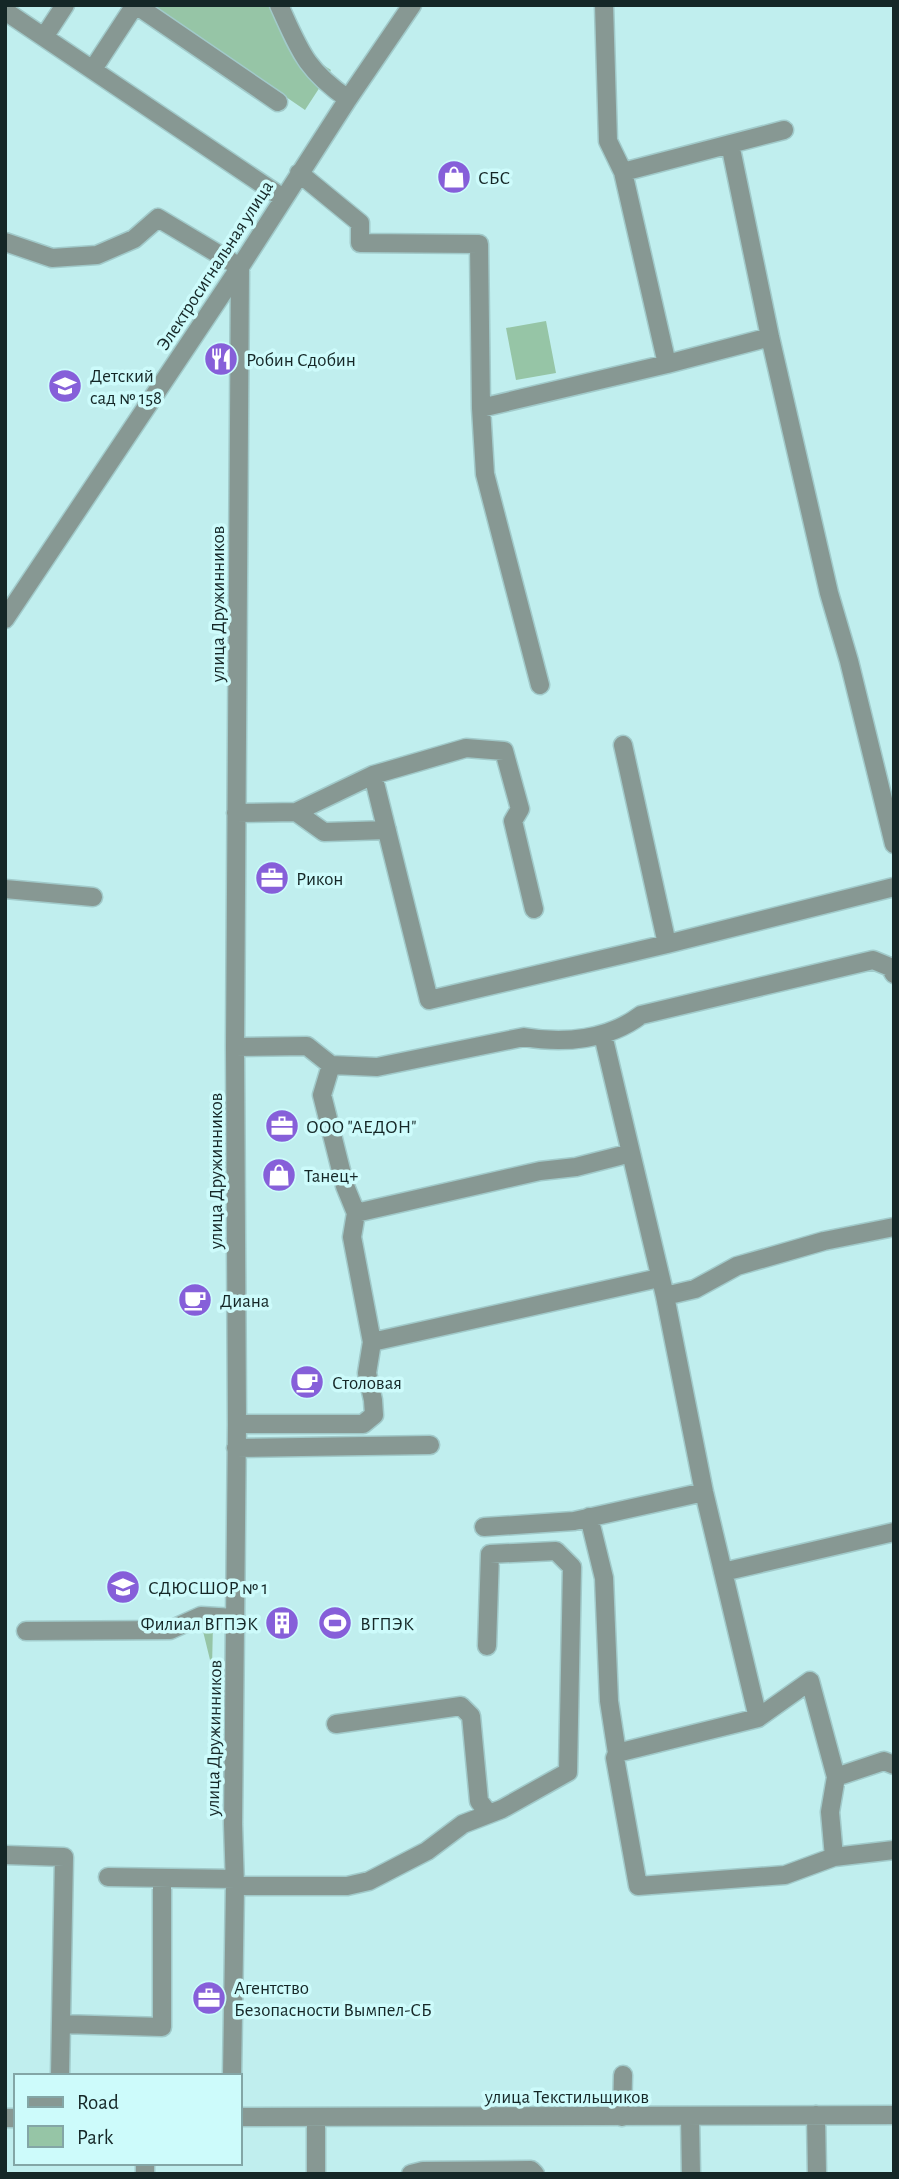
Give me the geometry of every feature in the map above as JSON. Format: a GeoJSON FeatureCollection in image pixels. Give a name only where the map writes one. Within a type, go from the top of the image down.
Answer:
{"type":"FeatureCollection","features":[{"type":"Feature","properties":{"kind":"street"},"geometry":{"type":"LineString","coordinates":[[44,37],[65,5]]}},
{"type":"Feature","properties":{"kind":"street"},"geometry":{"type":"LineString","coordinates":[[93,69],[136,5],[278,102]]}},
{"type":"Feature","properties":{"kind":"street"},"geometry":{"type":"LineString","coordinates":[[279,5],[304,60],[323,82],[348,99]]}},
{"type":"Feature","properties":{"kind":"street","name":"Электросигнальная улица"},"geometry":{"type":"LineString","coordinates":[[5,619],[412,5]]}},
{"type":"Feature","properties":{"kind":"street"},"geometry":{"type":"LineString","coordinates":[[604,5],[608,141],[623,172],[667,365]]}},
{"type":"Feature","properties":{"kind":"street"},"geometry":{"type":"LineString","coordinates":[[5,11],[282,198]]}},
{"type":"Feature","properties":{"kind":"street"},"geometry":{"type":"LineString","coordinates":[[623,172],[784,130]]}},
{"type":"Feature","properties":{"kind":"street"},"geometry":{"type":"LineString","coordinates":[[730,144],[770,337],[829,593],[849,661],[894,844]]}},
{"type":"Feature","properties":{"kind":"street"},"geometry":{"type":"LineString","coordinates":[[299,173],[359,223],[360,243],[479,244],[481,408],[485,474],[540,685]]}},
{"type":"Feature","properties":{"kind":"street"},"geometry":{"type":"LineString","coordinates":[[5,242],[52,258],[97,255],[134,239],[158,218],[240,267]]}},
{"type":"Feature","properties":{"kind":"street","name":"улица Дружинников"},"geometry":{"type":"LineString","coordinates":[[232,2074],[235,1883],[235,1047],[240,267]]}},
{"type":"Feature","properties":{"kind":"street"},"geometry":{"type":"LineString","coordinates":[[481,408],[667,365],[770,337]]}},
{"type":"Feature","properties":{"kind":"street"},"geometry":{"type":"LineString","coordinates":[[623,745],[667,944]]}},
{"type":"Feature","properties":{"kind":"street"},"geometry":{"type":"LineString","coordinates":[[236,813],[296,812],[373,775],[466,748],[504,751],[520,809],[513,821],[534,909]]}},
{"type":"Feature","properties":{"kind":"street"},"geometry":{"type":"LineString","coordinates":[[373,775],[429,1000],[894,887]]}},
{"type":"Feature","properties":{"kind":"street"},"geometry":{"type":"LineString","coordinates":[[296,812],[324,832],[387,830]]}},
{"type":"Feature","properties":{"kind":"street"},"geometry":{"type":"LineString","coordinates":[[5,889],[93,897]]}},
{"type":"Feature","properties":{"kind":"street"},"geometry":{"type":"LineString","coordinates":[[235,1047],[307,1046],[331,1065],[377,1068],[524,1037],[548,1041],[603,1035],[624,1027],[641,1015],[873,960],[890,967],[894,974]]}},
{"type":"Feature","properties":{"kind":"street"},"geometry":{"type":"LineString","coordinates":[[603,1035],[665,1296],[704,1492],[758,1718]]}},
{"type":"Feature","properties":{"kind":"street"},"geometry":{"type":"LineString","coordinates":[[237,1423],[294,1420],[363,1424],[374,1415],[367,1373],[372,1342],[352,1237],[356,1213],[345,1186],[322,1095],[331,1065]]}},
{"type":"Feature","properties":{"kind":"street"},"geometry":{"type":"LineString","coordinates":[[356,1213],[631,1153]]}},
{"type":"Feature","properties":{"kind":"street"},"geometry":{"type":"LineString","coordinates":[[665,1296],[695,1289],[737,1266],[824,1241],[894,1227]]}},
{"type":"Feature","properties":{"kind":"street"},"geometry":{"type":"LineString","coordinates":[[372,1342],[659,1278]]}},
{"type":"Feature","properties":{"kind":"street"},"geometry":{"type":"LineString","coordinates":[[236,1448],[430,1445]]}},
{"type":"Feature","properties":{"kind":"street"},"geometry":{"type":"LineString","coordinates":[[484,1527],[574,1521],[704,1492]]}},
{"type":"Feature","properties":{"kind":"street"},"geometry":{"type":"LineString","coordinates":[[589,1517],[604,1578],[609,1701],[617,1753],[615,1758],[638,1886],[785,1875],[834,1857],[894,1850]]}},
{"type":"Feature","properties":{"kind":"street"},"geometry":{"type":"LineString","coordinates":[[723,1572],[894,1532]]}},
{"type":"Feature","properties":{"kind":"street"},"geometry":{"type":"LineString","coordinates":[[108,1877],[347,1886],[369,1881],[427,1851],[463,1824],[488,1812],[502,1809],[568,1772],[572,1567],[556,1551],[490,1554],[487,1646]]}},
{"type":"Feature","properties":{"kind":"street"},"geometry":{"type":"LineString","coordinates":[[26,1631],[170,1630],[201,1616],[235,1618]]}},
{"type":"Feature","properties":{"kind":"street"},"geometry":{"type":"LineString","coordinates":[[617,1753],[758,1718],[810,1681],[836,1777],[830,1812],[834,1857]]}},
{"type":"Feature","properties":{"kind":"street"},"geometry":{"type":"LineString","coordinates":[[336,1724],[461,1706],[471,1716],[479,1801],[488,1812]]}},
{"type":"Feature","properties":{"kind":"street"},"geometry":{"type":"LineString","coordinates":[[836,1777],[890,1761]]}},
{"type":"Feature","properties":{"kind":"street"},"geometry":{"type":"LineString","coordinates":[[5,1855],[64,1857],[56,2017],[60,2074]]}},
{"type":"Feature","properties":{"kind":"street"},"geometry":{"type":"LineString","coordinates":[[56,2017],[162,2027],[162,1879]]}},
{"type":"Feature","properties":{"kind":"street"},"geometry":{"type":"LineString","coordinates":[[622,2117],[623,2075]]}},
{"type":"Feature","properties":{"kind":"street"},"geometry":{"type":"LineString","coordinates":[[816,2115],[817,2174]]}},
{"type":"Feature","properties":{"kind":"street","name":"улица Текстильщиков"},"geometry":{"type":"LineString","coordinates":[[242,2118],[894,2115]]}},
{"type":"Feature","properties":{"kind":"street"},"geometry":{"type":"LineString","coordinates":[[690,2116],[691,2174]]}},
{"type":"Feature","properties":{"kind":"street"},"geometry":{"type":"LineString","coordinates":[[316,2119],[316,2174]]}},
{"type":"Feature","properties":{"kind":"street"},"geometry":{"type":"LineString","coordinates":[[411,2174],[423,2171],[531,2170],[535,2174]]}},
{"type":"Feature","properties":{"kind":"green space"},"geometry":{"type":"Polygon","coordinates":[[[152,5],[278,5],[306,54],[331,70],[305,110],[152,5]]]}},
{"type":"Feature","properties":{"kind":"green space"},"geometry":{"type":"Polygon","coordinates":[[[546,321],[556,373],[516,380],[506,328],[546,321]]]}},
{"type":"Feature","properties":{"kind":"green space"},"geometry":{"type":"Polygon","coordinates":[[[201,1623],[213,1623],[212,1668],[201,1623]]]}},
{"type":"Feature","properties":{"kind":"place","name":"СБС"},"geometry":{"type":"Point","coordinates":[454,177]}},
{"type":"Feature","properties":{"kind":"place","name":"Робин Сдобин"},"geometry":{"type":"Point","coordinates":[221,359]}},
{"type":"Feature","properties":{"kind":"place","name":"Детский сад № 158"},"geometry":{"type":"Point","coordinates":[65,386]}},
{"type":"Feature","properties":{"kind":"place","name":"Рикон"},"geometry":{"type":"Point","coordinates":[272,878]}},
{"type":"Feature","properties":{"kind":"place","name":"ООО \"АЕДОН\""},"geometry":{"type":"Point","coordinates":[282,1126]}},
{"type":"Feature","properties":{"kind":"place","name":"Танец+"},"geometry":{"type":"Point","coordinates":[279,1175]}},
{"type":"Feature","properties":{"kind":"place","name":"Диана"},"geometry":{"type":"Point","coordinates":[195,1300]}},
{"type":"Feature","properties":{"kind":"place","name":"Столовая"},"geometry":{"type":"Point","coordinates":[307,1382]}},
{"type":"Feature","properties":{"kind":"place","name":"СДЮСШОР № 1"},"geometry":{"type":"Point","coordinates":[123,1587]}},
{"type":"Feature","properties":{"kind":"place","name":"Филиал ВГПЭК"},"geometry":{"type":"Point","coordinates":[282,1623]}},
{"type":"Feature","properties":{"kind":"place","name":"ВГПЭК"},"geometry":{"type":"Point","coordinates":[335,1623]}},
{"type":"Feature","properties":{"kind":"place","name":"Агентство Безопасности Вымпел-СБ"},"geometry":{"type":"Point","coordinates":[209,1998]}}]}
